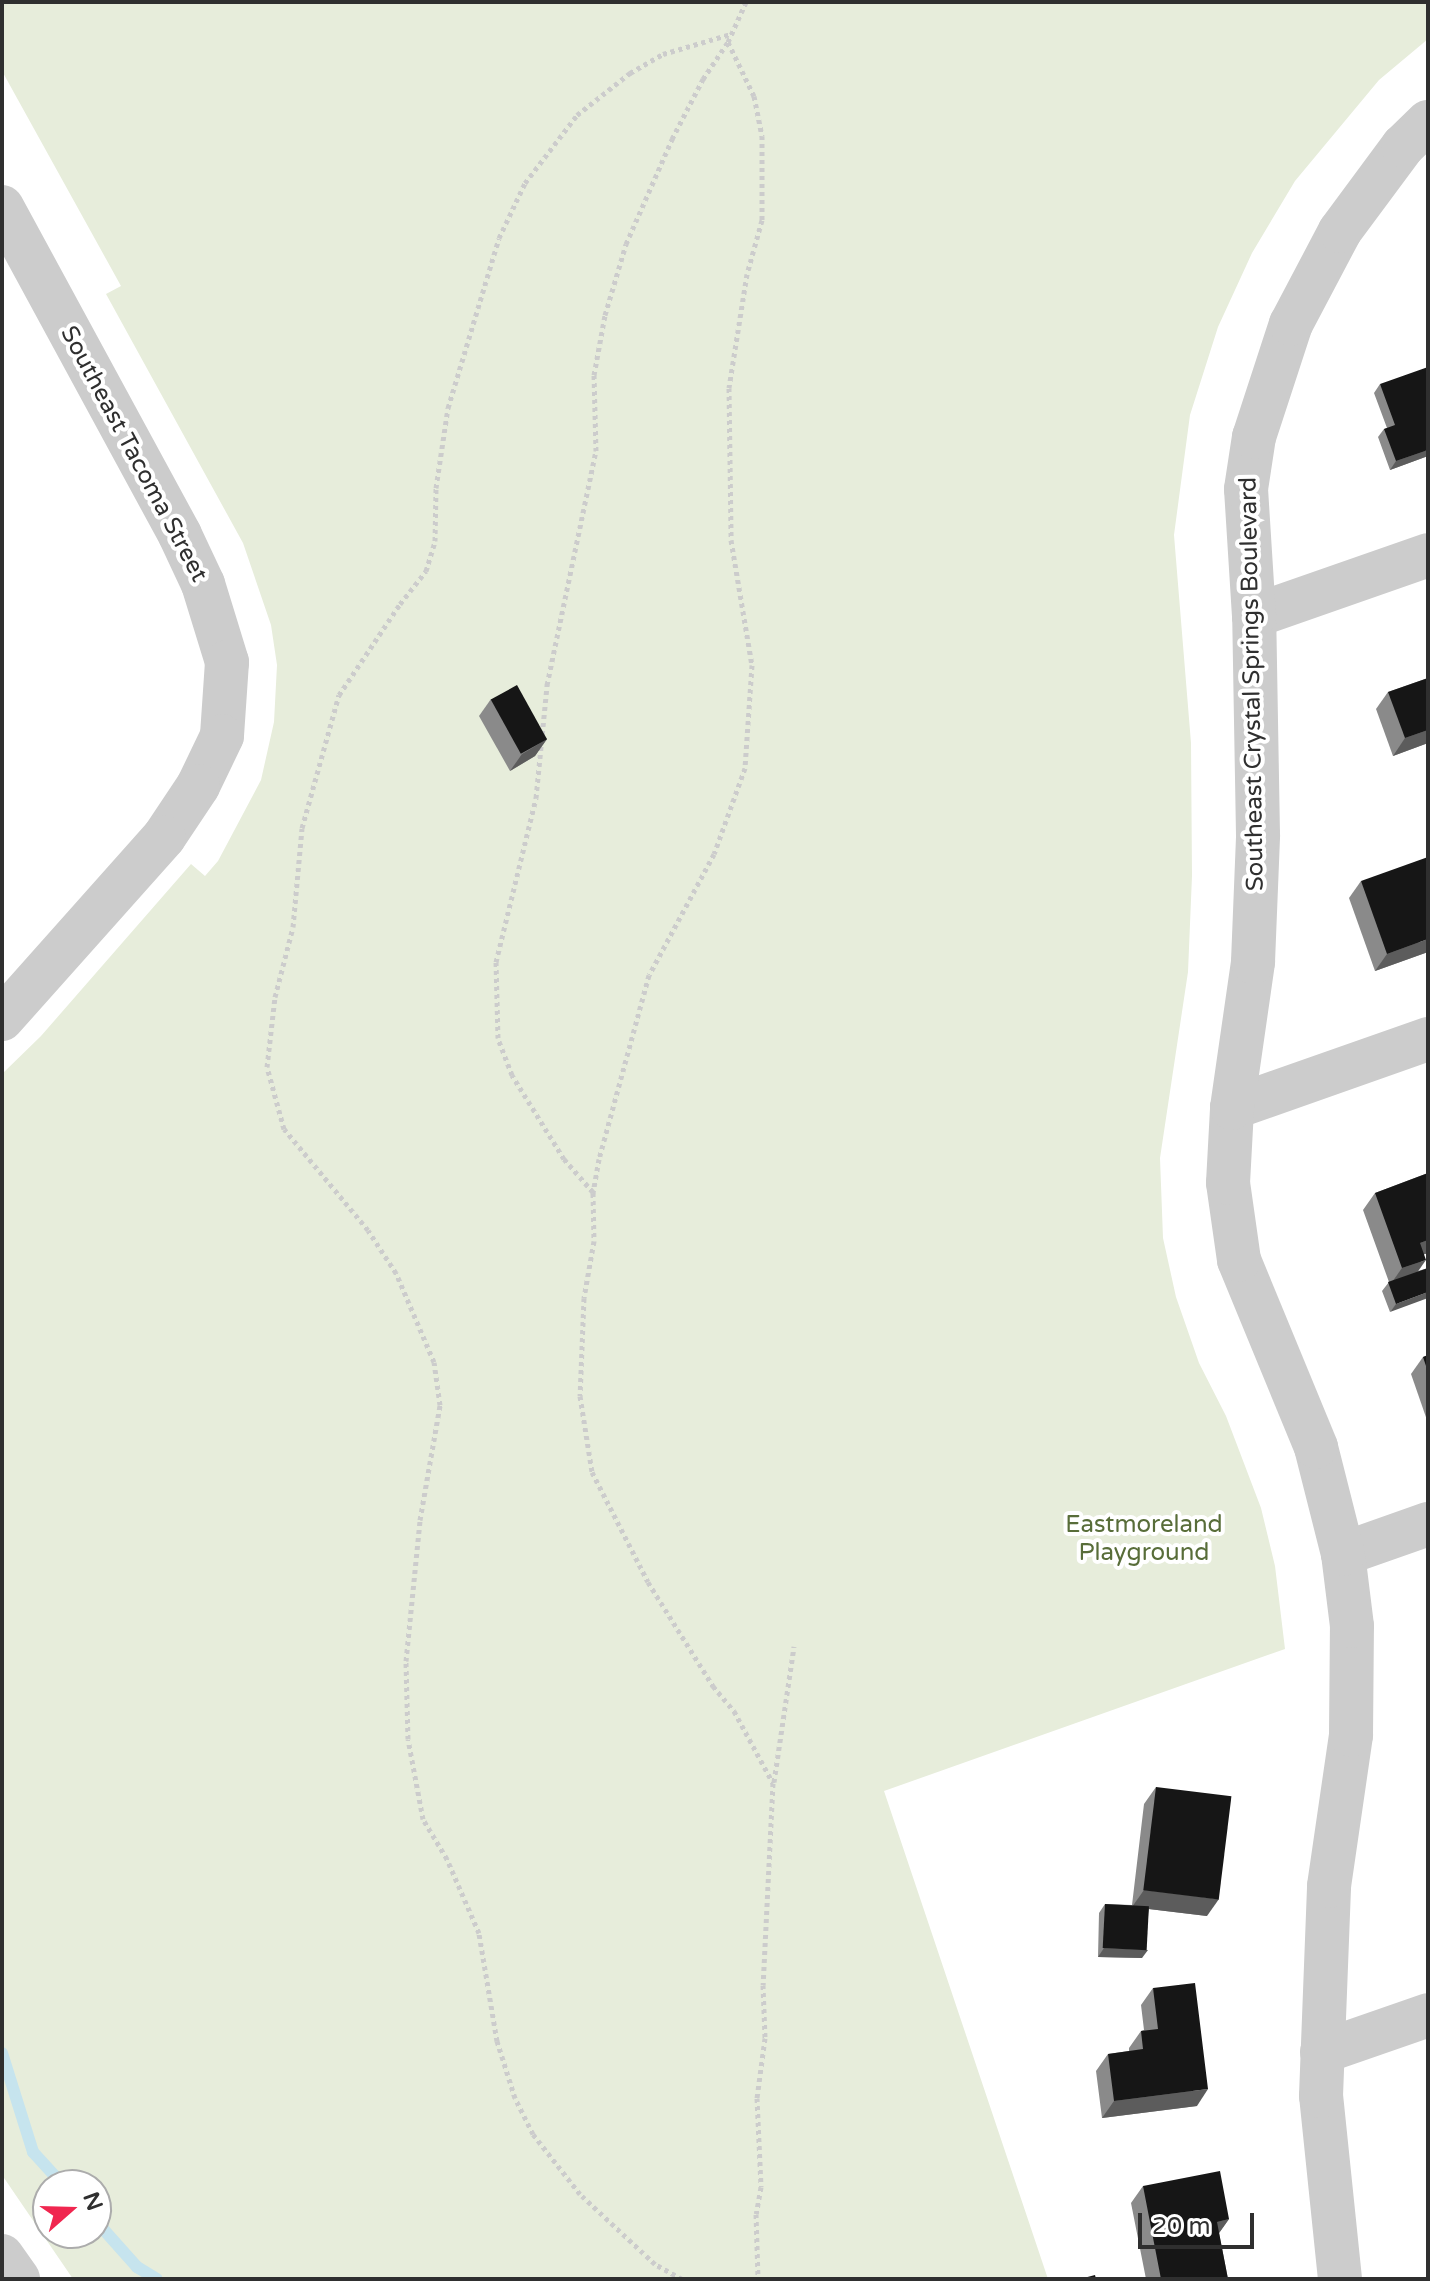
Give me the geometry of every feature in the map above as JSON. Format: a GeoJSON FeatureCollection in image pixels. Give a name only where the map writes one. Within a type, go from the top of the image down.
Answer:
{"type":"FeatureCollection","features":[{"type":"Feature","properties":{"kind":"street","name":"Southeast Crystal Springs Boulevard"},"geometry":{"type":"LineString","coordinates":[[1340,2279],[1321,2096],[1329,1886],[1351,1735],[1352,1626],[1343,1554],[1316,1447],[1262,1323],[1239,1260],[1228,1183],[1232,1108],[1253,962],[1258,851],[1254,616],[1246,489],[1254,437],[1291,324],[1340,231],[1403,146],[1428,122]]}},
{"type":"Feature","properties":{"kind":"street","name":"Southeast Tacoma Street"},"geometry":{"type":"LineString","coordinates":[[2,207],[180,535],[203,584],[227,662],[222,736],[198,786],[164,837],[4,1017]]}},
{"type":"Feature","properties":{"kind":"street"},"geometry":{"type":"LineString","coordinates":[[1254,616],[1428,555]]}},
{"type":"Feature","properties":{"kind":"street"},"geometry":{"type":"LineString","coordinates":[[1232,1108],[1428,1039]]}},
{"type":"Feature","properties":{"kind":"street"},"geometry":{"type":"LineString","coordinates":[[1343,1554],[1428,1524]]}},
{"type":"Feature","properties":{"kind":"street"},"geometry":{"type":"LineString","coordinates":[[1322,2052],[1428,2015]]}},
{"type":"Feature","properties":{"kind":"street"},"geometry":{"type":"LineString","coordinates":[[2,2256],[18,2279]]}},
{"type":"Feature","properties":{"kind":"path"},"geometry":{"type":"LineString","coordinates":[[593,1193],[564,1159],[512,1075],[498,1038],[496,962],[536,798],[547,685],[596,451],[594,375],[605,315],[626,244],[672,139],[703,79],[728,42],[746,2]]}},
{"type":"Feature","properties":{"kind":"path"},"geometry":{"type":"LineString","coordinates":[[682,2279],[655,2264],[580,2194],[533,2134],[515,2098],[497,2041],[479,1933],[447,1859],[423,1819],[408,1739],[406,1661],[420,1520],[440,1405],[434,1362],[396,1273],[368,1230],[284,1129],[267,1067],[275,997],[293,927],[302,828],[339,695],[426,571],[435,541],[436,488],[448,408],[499,238],[525,183],[577,115],[630,73],[663,54],[731,34]]}},
{"type":"Feature","properties":{"kind":"path"},"geometry":{"type":"LineString","coordinates":[[728,42],[754,96],[762,136],[762,220],[747,274],[729,388],[731,540],[752,665],[745,768],[714,854],[649,975],[593,1193],[594,1241],[584,1298],[580,1396],[592,1472],[648,1582],[713,1686],[734,1711],[773,1783]]}},
{"type":"Feature","properties":{"kind":"path"},"geometry":{"type":"LineString","coordinates":[[758,2279],[756,2214],[761,2187],[757,2098],[765,2038],[763,1985],[773,1783],[794,1646]]}},
{"type":"Feature","properties":{"kind":"green space","name":"Eastmoreland Playground"},"geometry":{"type":"Polygon","coordinates":[[[2,2],[1428,2],[1428,39],[1379,80],[1295,181],[1252,253],[1218,327],[1190,415],[1174,535],[1191,743],[1192,876],[1188,972],[1160,1158],[1163,1238],[1176,1297],[1199,1363],[1226,1416],[1261,1508],[1275,1566],[1285,1649],[884,1791],[1048,2279],[73,2279],[53,2249],[112,2249],[112,2169],[32,2169],[32,2219],[2,2175],[2,1074],[41,1036],[191,864],[205,876],[218,861],[261,780],[274,722],[277,665],[271,625],[243,543],[106,294],[121,286],[2,71],[2,2]]]}},
{"type":"Feature","properties":{"kind":"building"},"geometry":{"type":"Polygon","coordinates":[[[1428,367],[1428,450],[1396,461],[1384,429],[1395,425],[1380,384],[1428,367]]]}},
{"type":"Feature","properties":{"kind":"building"},"geometry":{"type":"Polygon","coordinates":[[[1428,678],[1428,730],[1405,738],[1388,692],[1428,678]]]}},
{"type":"Feature","properties":{"kind":"building"},"geometry":{"type":"Polygon","coordinates":[[[517,685],[547,739],[521,754],[491,700],[517,685]]]}},
{"type":"Feature","properties":{"kind":"building"},"geometry":{"type":"Polygon","coordinates":[[[1428,857],[1428,939],[1387,954],[1361,881],[1428,857]]]}},
{"type":"Feature","properties":{"kind":"building"},"geometry":{"type":"Polygon","coordinates":[[[1428,1173],[1428,1240],[1420,1243],[1426,1260],[1402,1268],[1375,1193],[1428,1173]]]}},
{"type":"Feature","properties":{"kind":"building"},"geometry":{"type":"Polygon","coordinates":[[[1428,1268],[1428,1292],[1396,1304],[1388,1282],[1428,1268]]]}},
{"type":"Feature","properties":{"kind":"building"},"geometry":{"type":"Polygon","coordinates":[[[1428,1355],[1428,1372],[1423,1357],[1428,1355]]]}},
{"type":"Feature","properties":{"kind":"building"},"geometry":{"type":"Polygon","coordinates":[[[1156,1787],[1231,1796],[1219,1899],[1143,1890],[1156,1787]]]}},
{"type":"Feature","properties":{"kind":"building"},"geometry":{"type":"Polygon","coordinates":[[[1105,1904],[1149,1906],[1147,1950],[1103,1948],[1105,1904]]]}},
{"type":"Feature","properties":{"kind":"building"},"geometry":{"type":"Polygon","coordinates":[[[1195,1983],[1208,2089],[1114,2101],[1108,2054],[1143,2049],[1141,2031],[1158,2029],[1153,1988],[1195,1983]]]}},
{"type":"Feature","properties":{"kind":"building"},"geometry":{"type":"Polygon","coordinates":[[[1220,2171],[1229,2219],[1217,2222],[1228,2279],[1161,2279],[1143,2186],[1220,2171]]]}},
{"type":"Feature","properties":{"kind":"waterway"},"geometry":{"type":"LineString","coordinates":[[2,2053],[33,2152],[48,2169]]}},
{"type":"Feature","properties":{"kind":"waterway"},"geometry":{"type":"LineString","coordinates":[[112,2239],[137,2267],[157,2279]]}}]}
